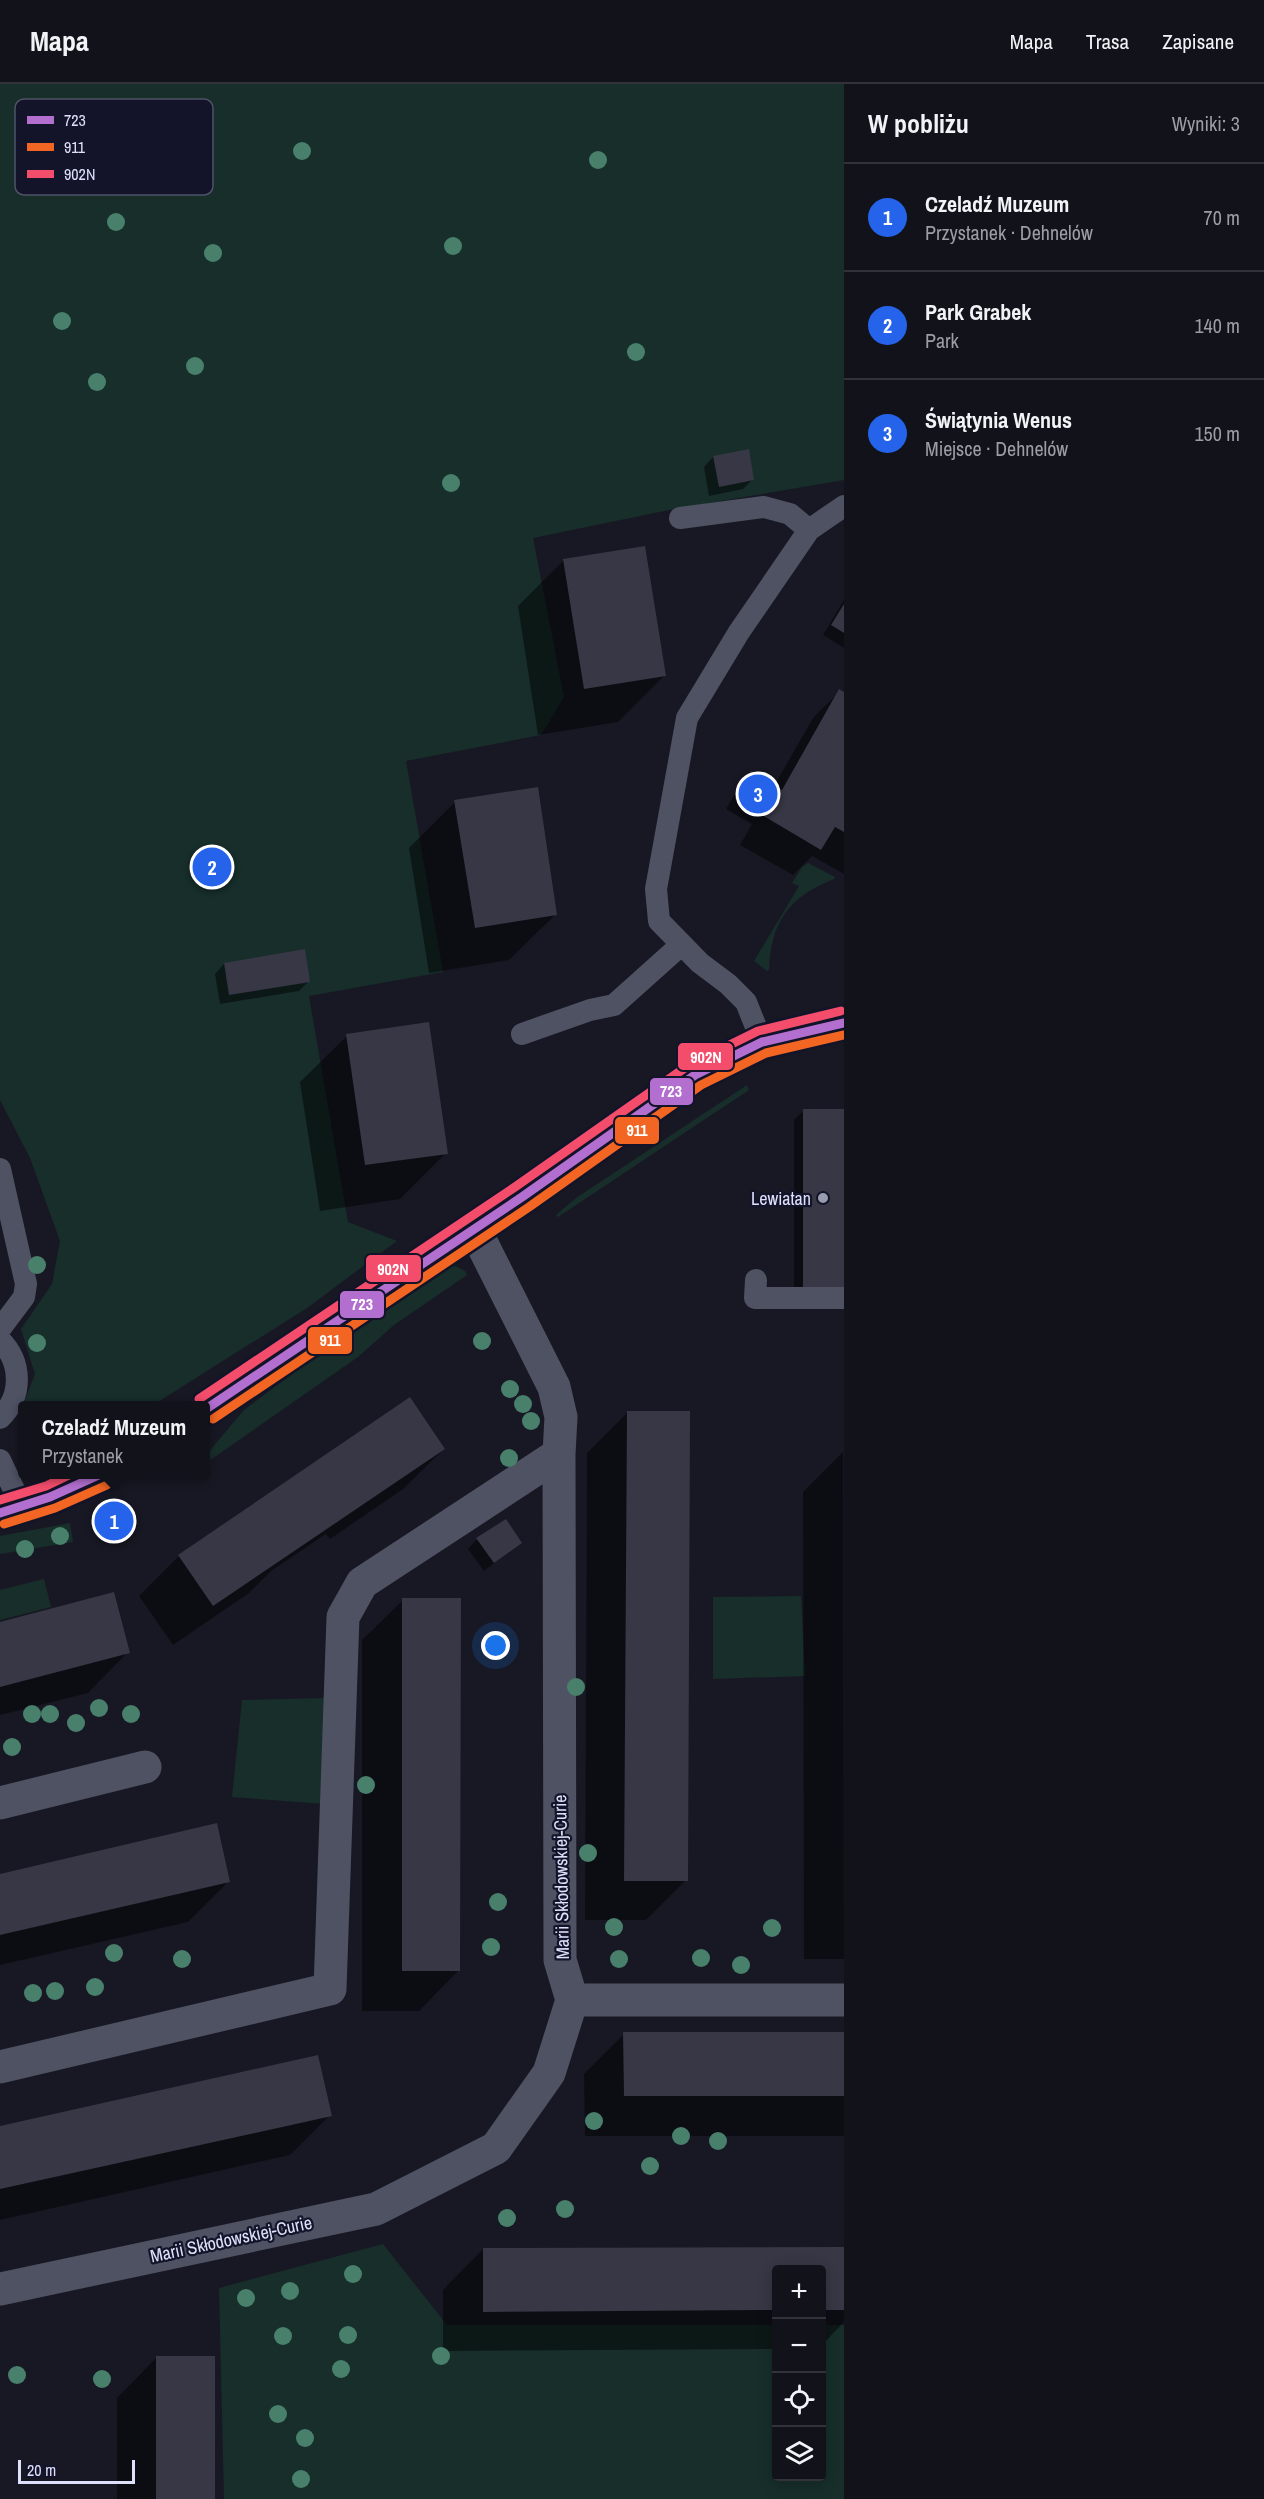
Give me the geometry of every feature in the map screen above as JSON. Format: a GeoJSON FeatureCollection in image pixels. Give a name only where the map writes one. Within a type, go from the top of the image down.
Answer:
{"type":"FeatureCollection","features":[{"type":"Feature","properties":{"kind":"street"},"geometry":{"type":"LineString","coordinates":[[210,1406],[695,1076],[762,1042],[844,1023]]}},
{"type":"Feature","properties":{"kind":"street","name":"Marii Skłodowskiej-Curie"},"geometry":{"type":"LineString","coordinates":[[0,2289],[376,2209],[495,2148],[549,2073],[572,2000],[560,1960],[559,1454],[561,1417],[554,1387],[474,1228]]}},
{"type":"Feature","properties":{"kind":"street"},"geometry":{"type":"LineString","coordinates":[[0,2067],[330,1989],[342,1617],[362,1583],[559,1454]]}},
{"type":"Feature","properties":{"kind":"street"},"geometry":{"type":"LineString","coordinates":[[11,1510],[89,1479]]}},
{"type":"Feature","properties":{"kind":"street"},"geometry":{"type":"LineString","coordinates":[[0,1803],[145,1767]]}},
{"type":"Feature","properties":{"kind":"street"},"geometry":{"type":"LineString","coordinates":[[572,2000],[844,2000]]}},
{"type":"Feature","properties":{"kind":"lane"},"geometry":{"type":"LineString","coordinates":[[762,1042],[746,1002],[681,945],[659,921],[656,889],[687,718],[739,632],[808,530],[844,506]]}},
{"type":"Feature","properties":{"kind":"lane"},"geometry":{"type":"LineString","coordinates":[[680,518],[764,507],[790,514],[808,530]]}},
{"type":"Feature","properties":{"kind":"lane"},"geometry":{"type":"LineString","coordinates":[[522,1034],[590,1010],[614,1005],[681,945]]}},
{"type":"Feature","properties":{"kind":"lane"},"geometry":{"type":"LineString","coordinates":[[0,1169],[26,1284],[24,1297],[0,1329]]}},
{"type":"Feature","properties":{"kind":"lane"},"geometry":{"type":"LineString","coordinates":[[756,1280],[755,1298],[844,1298]]}},
{"type":"Feature","properties":{"kind":"lane"},"geometry":{"type":"LineString","coordinates":[[0,1340],[7,1347],[15,1363],[18,1381],[14,1398],[0,1418]]}},
{"type":"Feature","properties":{"kind":"lane"},"geometry":{"type":"LineString","coordinates":[[0,1461],[11,1510]]}},
{"type":"Feature","properties":{"kind":"green space"},"geometry":{"type":"Polygon","coordinates":[[[0,84],[844,84],[844,480],[674,509],[533,538],[564,697],[541,735],[406,761],[443,972],[309,996],[348,1222],[397,1241],[307,1308],[159,1401],[25,1401],[35,1374],[21,1329],[52,1284],[60,1241],[30,1158],[0,1100],[0,84]]]}},
{"type":"Feature","properties":{"kind":"green space"},"geometry":{"type":"Polygon","coordinates":[[[808,863],[835,877],[805,894],[785,913],[774,938],[767,971],[754,961],[799,886],[792,883],[802,867],[808,863]]]}},
{"type":"Feature","properties":{"kind":"green space"},"geometry":{"type":"Polygon","coordinates":[[[747,1085],[749,1090],[558,1217],[556,1215],[576,1198],[747,1085]]]}},
{"type":"Feature","properties":{"kind":"green space"},"geometry":{"type":"Polygon","coordinates":[[[455,1266],[465,1271],[467,1275],[394,1325],[358,1357],[210,1460],[210,1450],[244,1410],[305,1364],[447,1268],[455,1266]]]}},
{"type":"Feature","properties":{"kind":"green space"},"geometry":{"type":"Polygon","coordinates":[[[70,1523],[73,1542],[0,1554],[0,1536],[70,1523]]]}},
{"type":"Feature","properties":{"kind":"green space"},"geometry":{"type":"Polygon","coordinates":[[[44,1579],[51,1607],[0,1620],[0,1590],[44,1579]]]}},
{"type":"Feature","properties":{"kind":"green space"},"geometry":{"type":"Polygon","coordinates":[[[801,1596],[805,1676],[713,1679],[713,1597],[801,1596]]]}},
{"type":"Feature","properties":{"kind":"green space"},"geometry":{"type":"Polygon","coordinates":[[[326,1698],[324,1804],[232,1797],[242,1700],[326,1698]]]}},
{"type":"Feature","properties":{"kind":"green space"},"geometry":{"type":"Polygon","coordinates":[[[383,2244],[447,2325],[772,2325],[772,2481],[826,2481],[826,2325],[844,2325],[844,2499],[224,2499],[219,2288],[383,2244]]]}},
{"type":"Feature","properties":{"kind":"building"},"geometry":{"type":"Polygon","coordinates":[[[749,449],[754,480],[719,487],[713,456],[749,449]]]}},
{"type":"Feature","properties":{"kind":"building"},"geometry":{"type":"Polygon","coordinates":[[[645,546],[666,676],[584,689],[563,559],[645,546]]]}},
{"type":"Feature","properties":{"kind":"building"},"geometry":{"type":"Polygon","coordinates":[[[844,604],[844,633],[831,625],[844,604]]]}},
{"type":"Feature","properties":{"kind":"building"},"geometry":{"type":"Polygon","coordinates":[[[839,689],[844,692],[844,832],[835,827],[821,850],[735,799],[751,771],[782,790],[839,689]]]}},
{"type":"Feature","properties":{"kind":"building"},"geometry":{"type":"Polygon","coordinates":[[[538,787],[557,915],[475,928],[454,800],[538,787]]]}},
{"type":"Feature","properties":{"kind":"building"},"geometry":{"type":"Polygon","coordinates":[[[305,949],[310,982],[229,995],[224,963],[305,949]]]}},
{"type":"Feature","properties":{"kind":"building"},"geometry":{"type":"Polygon","coordinates":[[[429,1022],[448,1154],[365,1165],[346,1034],[429,1022]]]}},
{"type":"Feature","properties":{"kind":"building","name":"Lewiatan"},"geometry":{"type":"Polygon","coordinates":[[[803,1109],[844,1109],[844,1287],[803,1287],[803,1109]]]}},
{"type":"Feature","properties":{"kind":"building"},"geometry":{"type":"Polygon","coordinates":[[[410,1397],[445,1449],[213,1606],[178,1555],[410,1397]]]}},
{"type":"Feature","properties":{"kind":"building"},"geometry":{"type":"Polygon","coordinates":[[[627,1411],[690,1411],[688,1881],[624,1881],[627,1411]]]}},
{"type":"Feature","properties":{"kind":"building"},"geometry":{"type":"Polygon","coordinates":[[[506,1519],[522,1543],[494,1563],[476,1538],[506,1519]]]}},
{"type":"Feature","properties":{"kind":"building"},"geometry":{"type":"Polygon","coordinates":[[[114,1592],[130,1653],[0,1687],[0,1622],[114,1592]]]}},
{"type":"Feature","properties":{"kind":"building"},"geometry":{"type":"Polygon","coordinates":[[[402,1598],[461,1598],[460,1971],[402,1971],[402,1598]]]}},
{"type":"Feature","properties":{"kind":"building"},"geometry":{"type":"Polygon","coordinates":[[[217,1823],[230,1882],[0,1935],[0,1874],[217,1823]]]}},
{"type":"Feature","properties":{"kind":"building"},"geometry":{"type":"Polygon","coordinates":[[[623,2032],[844,2032],[844,2096],[624,2096],[623,2032]]]}},
{"type":"Feature","properties":{"kind":"building"},"geometry":{"type":"Polygon","coordinates":[[[318,2055],[332,2116],[0,2189],[0,2126],[318,2055]]]}},
{"type":"Feature","properties":{"kind":"building"},"geometry":{"type":"Polygon","coordinates":[[[844,2247],[844,2310],[826,2310],[826,2265],[772,2265],[772,2310],[483,2312],[483,2248],[844,2247]]]}},
{"type":"Feature","properties":{"kind":"building"},"geometry":{"type":"Polygon","coordinates":[[[156,2356],[215,2356],[215,2499],[156,2499],[156,2356]]]}},
{"type":"Feature","properties":{"kind":"transit line","name":"902N"},"geometry":{"type":"LineString","coordinates":[[199,1399],[515,1187],[689,1065],[758,1031],[841,1011]]}},
{"type":"Feature","properties":{"kind":"transit line","name":"723"},"geometry":{"type":"LineString","coordinates":[[210,1406],[522,1197],[695,1075],[762,1042],[844,1023]]}},
{"type":"Feature","properties":{"kind":"transit line","name":"911"},"geometry":{"type":"LineString","coordinates":[[213,1419],[529,1207],[701,1085],[766,1053],[844,1035]]}},
{"type":"Feature","properties":{"kind":"transit line","name":"902N"},"geometry":{"type":"LineString","coordinates":[[0,1500],[46,1486],[61,1479]]}},
{"type":"Feature","properties":{"kind":"transit line","name":"723"},"geometry":{"type":"LineString","coordinates":[[0,1513],[50,1497],[90,1479]]}},
{"type":"Feature","properties":{"kind":"transit line","name":"911"},"geometry":{"type":"LineString","coordinates":[[4,1524],[55,1508],[107,1485]]}},
{"type":"Feature","properties":{"kind":"place","name":"Świątynia Wenus"},"geometry":{"type":"Point","coordinates":[758,794]}},
{"type":"Feature","properties":{"kind":"place","name":"Park Grabek"},"geometry":{"type":"Point","coordinates":[212,867]}},
{"type":"Feature","properties":{"kind":"place","name":"Lewiatan"},"geometry":{"type":"Point","coordinates":[823,1198]}},
{"type":"Feature","properties":{"kind":"place","name":"Czeladź Muzeum"},"geometry":{"type":"Point","coordinates":[114,1521]}}]}
